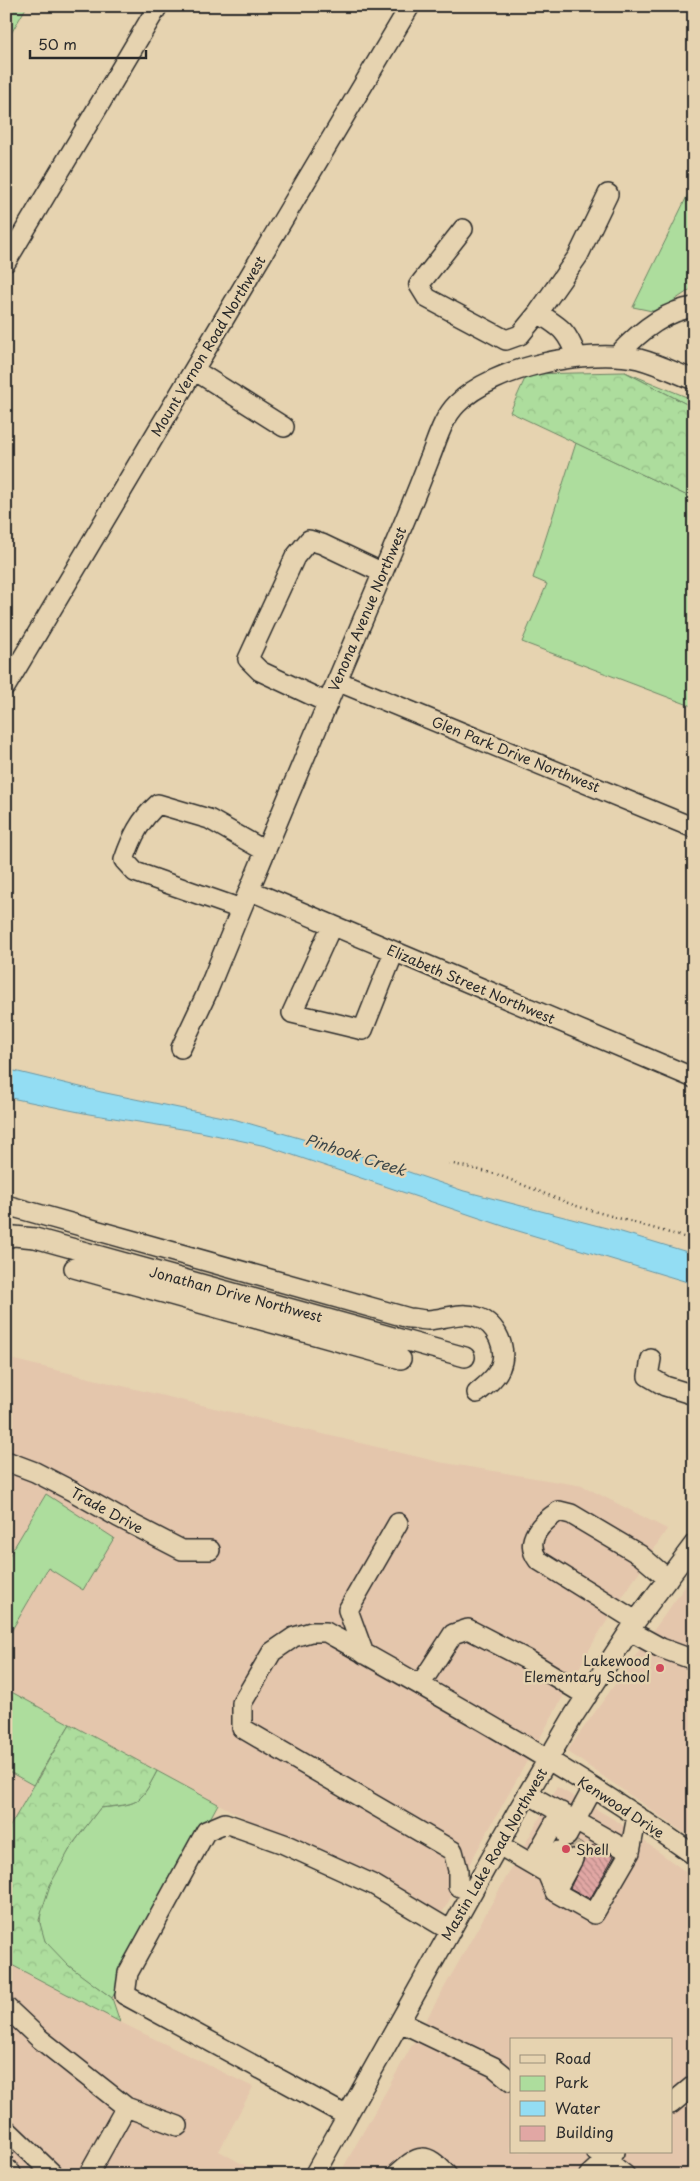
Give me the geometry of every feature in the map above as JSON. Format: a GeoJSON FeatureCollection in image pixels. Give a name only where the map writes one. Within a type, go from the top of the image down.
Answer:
{"type":"FeatureCollection","features":[{"type":"Feature","properties":{"kind":"street"},"geometry":{"type":"LineString","coordinates":[[6,262],[158,6]]}},
{"type":"Feature","properties":{"kind":"street","name":"Mount Vernon Road Northwest"},"geometry":{"type":"LineString","coordinates":[[6,686],[410,6]]}},
{"type":"Feature","properties":{"kind":"street"},"geometry":{"type":"LineString","coordinates":[[463,229],[419,285],[427,298],[506,340],[520,335],[578,256],[608,194]]}},
{"type":"Feature","properties":{"kind":"street"},"geometry":{"type":"LineString","coordinates":[[617,356],[635,337],[671,313],[694,306]]}},
{"type":"Feature","properties":{"kind":"street"},"geometry":{"type":"LineString","coordinates":[[538,313],[557,325],[570,338],[577,357]]}},
{"type":"Feature","properties":{"kind":"street","name":"Venona Avenue Northwest"},"geometry":{"type":"LineString","coordinates":[[181,1048],[206,996],[265,851],[383,574],[444,421],[456,404],[477,388],[498,376],[577,357],[617,356],[638,359],[694,380]]}},
{"type":"Feature","properties":{"kind":"street"},"geometry":{"type":"LineString","coordinates":[[194,370],[284,427]]}},
{"type":"Feature","properties":{"kind":"street"},"geometry":{"type":"LineString","coordinates":[[328,703],[260,670],[248,659],[295,558],[309,540],[322,544],[383,574]]}},
{"type":"Feature","properties":{"kind":"street","name":"Glen Park Drive Northwest"},"geometry":{"type":"LineString","coordinates":[[337,681],[694,828]]}},
{"type":"Feature","properties":{"kind":"street"},"geometry":{"type":"LineString","coordinates":[[241,909],[136,872],[124,860],[132,835],[144,816],[158,804],[209,819],[265,851]]}},
{"type":"Feature","properties":{"kind":"street","name":"Elizabeth Street Northwest"},"geometry":{"type":"LineString","coordinates":[[249,890],[694,1078]]}},
{"type":"Feature","properties":{"kind":"street"},"geometry":{"type":"LineString","coordinates":[[332,925],[292,1013],[363,1030],[394,952]]}},
{"type":"Feature","properties":{"kind":"street"},"geometry":{"type":"LineString","coordinates":[[6,1205],[395,1314],[428,1320],[454,1315],[476,1316],[487,1323],[498,1336],[504,1350],[500,1368],[477,1393]]}},
{"type":"Feature","properties":{"kind":"street"},"geometry":{"type":"LineString","coordinates":[[74,1268],[97,1265],[106,1233]]}},
{"type":"Feature","properties":{"kind":"street","name":"Jonathan Drive Northwest"},"geometry":{"type":"LineString","coordinates":[[6,1238],[14,1236],[35,1238],[97,1265],[337,1332],[389,1336],[465,1357]]}},
{"type":"Feature","properties":{"kind":"street"},"geometry":{"type":"LineString","coordinates":[[146,1279],[155,1247]]}},
{"type":"Feature","properties":{"kind":"street"},"geometry":{"type":"LineString","coordinates":[[193,1292],[202,1260]]}},
{"type":"Feature","properties":{"kind":"street"},"geometry":{"type":"LineString","coordinates":[[243,1305],[252,1274]]}},
{"type":"Feature","properties":{"kind":"street"},"geometry":{"type":"LineString","coordinates":[[288,1318],[297,1286]]}},
{"type":"Feature","properties":{"kind":"street"},"geometry":{"type":"LineString","coordinates":[[346,1300],[337,1332],[393,1357],[389,1336],[395,1314]]}},
{"type":"Feature","properties":{"kind":"street"},"geometry":{"type":"LineString","coordinates":[[651,1359],[648,1376],[665,1386],[694,1395]]}},
{"type":"Feature","properties":{"kind":"street","name":"Trade Drive"},"geometry":{"type":"LineString","coordinates":[[6,1461],[35,1472],[182,1550],[210,1550]]}},
{"type":"Feature","properties":{"kind":"street"},"geometry":{"type":"LineString","coordinates":[[668,1579],[640,1555],[571,1514],[559,1511],[545,1520],[532,1542],[532,1552],[538,1560],[633,1626],[661,1648],[694,1660]]}},
{"type":"Feature","properties":{"kind":"street"},"geometry":{"type":"LineString","coordinates":[[364,1654],[348,1610],[398,1523]]}},
{"type":"Feature","properties":{"kind":"street","name":"Mastin Lake Road Northwest"},"geometry":{"type":"LineString","coordinates":[[314,2175],[547,1760],[633,1626],[694,1544]]}},
{"type":"Feature","properties":{"kind":"street"},"geometry":{"type":"LineString","coordinates":[[420,1685],[453,1634],[468,1629],[526,1659],[587,1696]]}},
{"type":"Feature","properties":{"kind":"street","name":"Kenwood Drive"},"geometry":{"type":"LineString","coordinates":[[472,1892],[458,1886],[458,1870],[453,1851],[242,1728],[242,1704],[272,1652],[294,1637],[311,1632],[326,1632],[547,1760],[637,1816],[694,1855]]}},
{"type":"Feature","properties":{"kind":"street"},"geometry":{"type":"LineString","coordinates":[[555,1892],[573,1836],[593,1788]]}},
{"type":"Feature","properties":{"kind":"street"},"geometry":{"type":"LineString","coordinates":[[528,1794],[573,1836],[630,1852]]}},
{"type":"Feature","properties":{"kind":"street"},"geometry":{"type":"LineString","coordinates":[[499,1846],[539,1868],[555,1892],[594,1914],[630,1852],[637,1816]]}},
{"type":"Feature","properties":{"kind":"street"},"geometry":{"type":"LineString","coordinates":[[347,2116],[125,1995],[128,1973],[206,1831],[225,1823],[284,1844],[374,1885],[451,1931]]}},
{"type":"Feature","properties":{"kind":"street"},"geometry":{"type":"LineString","coordinates":[[539,1868],[573,1836]]}},
{"type":"Feature","properties":{"kind":"street"},"geometry":{"type":"LineString","coordinates":[[539,1868],[573,1836]]}},
{"type":"Feature","properties":{"kind":"street"},"geometry":{"type":"LineString","coordinates":[[6,2008],[40,2039],[126,2107],[178,2126]]}},
{"type":"Feature","properties":{"kind":"street"},"geometry":{"type":"LineString","coordinates":[[400,2022],[494,2067],[510,2080]]}},
{"type":"Feature","properties":{"kind":"street"},"geometry":{"type":"LineString","coordinates":[[672,2103],[694,2085]]}},
{"type":"Feature","properties":{"kind":"street"},"geometry":{"type":"LineString","coordinates":[[88,2175],[126,2107]]}},
{"type":"Feature","properties":{"kind":"street"},"geometry":{"type":"LineString","coordinates":[[6,2129],[54,2175]]}},
{"type":"Feature","properties":{"kind":"street"},"geometry":{"type":"LineString","coordinates":[[589,2175],[605,2154],[625,2175]]}},
{"type":"Feature","properties":{"kind":"street"},"geometry":{"type":"LineString","coordinates":[[396,2175],[413,2159],[426,2158],[434,2161],[448,2175]]}},
{"type":"Feature","properties":{"kind":"path"},"geometry":{"type":"LineString","coordinates":[[449,1163],[496,1174],[573,1205],[694,1240]]}},
{"type":"Feature","properties":{"kind":"shaded area"},"geometry":{"type":"Polygon","coordinates":[[[6,1358],[439,1462],[583,1486],[667,1529],[597,1636],[437,1922],[6,1689],[6,1640],[48,1567],[46,1494],[6,1561],[6,1358]]]}},
{"type":"Feature","properties":{"kind":"shaded area","name":"Lakewood Elementary School"},"geometry":{"type":"Polygon","coordinates":[[[694,1574],[694,1840],[567,1751],[694,1574]]]}},
{"type":"Feature","properties":{"kind":"shaded area"},"geometry":{"type":"Polygon","coordinates":[[[6,1770],[33,1785],[6,1833],[6,1770]]]}},
{"type":"Feature","properties":{"kind":"shaded area"},"geometry":{"type":"Polygon","coordinates":[[[557,1787],[617,1821],[694,1878],[694,2175],[339,2175],[557,1787]]]}},
{"type":"Feature","properties":{"kind":"shaded area"},"geometry":{"type":"Polygon","coordinates":[[[6,1962],[120,2022],[253,2087],[219,2151],[262,2175],[6,2175],[6,1962]]]}},
{"type":"Feature","properties":{"kind":"green space"},"geometry":{"type":"Polygon","coordinates":[[[6,6],[27,6],[6,42],[6,6]]]}},
{"type":"Feature","properties":{"kind":"green space"},"geometry":{"type":"Polygon","coordinates":[[[694,182],[694,287],[657,312],[633,307],[694,182]]]}},
{"type":"Feature","properties":{"kind":"green space"},"geometry":{"type":"Polygon","coordinates":[[[625,372],[694,400],[694,408],[625,372]]]}},
{"type":"Feature","properties":{"kind":"green space"},"geometry":{"type":"Polygon","coordinates":[[[625,372],[694,408],[694,499],[510,412],[527,374],[625,372]]]}},
{"type":"Feature","properties":{"kind":"green space"},"geometry":{"type":"Polygon","coordinates":[[[576,443],[694,499],[694,707],[522,642],[547,584],[533,578],[576,443]]]}},
{"type":"Feature","properties":{"kind":"green space"},"geometry":{"type":"Polygon","coordinates":[[[46,1494],[114,1538],[83,1590],[48,1568],[6,1640],[6,1561],[46,1494]]]}},
{"type":"Feature","properties":{"kind":"green space"},"geometry":{"type":"Polygon","coordinates":[[[6,1689],[70,1724],[33,1785],[6,1770],[6,1689]]]}},
{"type":"Feature","properties":{"kind":"green space"},"geometry":{"type":"Polygon","coordinates":[[[70,1724],[157,1771],[146,1791],[136,1801],[130,1804],[100,1808],[72,1845],[50,1885],[39,1920],[45,1941],[69,1966],[112,1998],[120,2022],[6,1962],[6,1833],[70,1724]]]}},
{"type":"Feature","properties":{"kind":"green space"},"geometry":{"type":"Polygon","coordinates":[[[157,1771],[218,1804],[112,1998],[66,1964],[50,1948],[45,1941],[40,1926],[42,1909],[47,1890],[56,1872],[67,1853],[100,1808],[130,1804],[136,1801],[146,1791],[157,1771]]]}},
{"type":"Feature","properties":{"kind":"water"},"geometry":{"type":"Polygon","coordinates":[[[6,1069],[101,1092],[237,1120],[368,1158],[464,1191],[618,1231],[694,1254],[694,1284],[515,1230],[266,1146],[201,1132],[89,1114],[6,1097],[6,1069]]]}},
{"type":"Feature","properties":{"kind":"building"},"geometry":{"type":"Polygon","coordinates":[[[577,1841],[590,1849],[593,1845],[614,1856],[590,1899],[570,1888],[584,1859],[579,1849],[570,1849],[569,1847],[577,1841]]]}},
{"type":"Feature","properties":{"kind":"tunnel"},"geometry":{"type":"LineString","coordinates":[[573,1859],[582,1844]]}},
{"type":"Feature","properties":{"kind":"place","name":"Lakewood Elementary School"},"geometry":{"type":"Point","coordinates":[660,1668]}},
{"type":"Feature","properties":{"kind":"place","name":"Shell"},"geometry":{"type":"Point","coordinates":[566,1849]}},
{"type":"Feature","properties":{"kind":"water label","name":"Pinhook Creek"},"geometry":{"type":"Point","coordinates":[356,1154]}}]}
